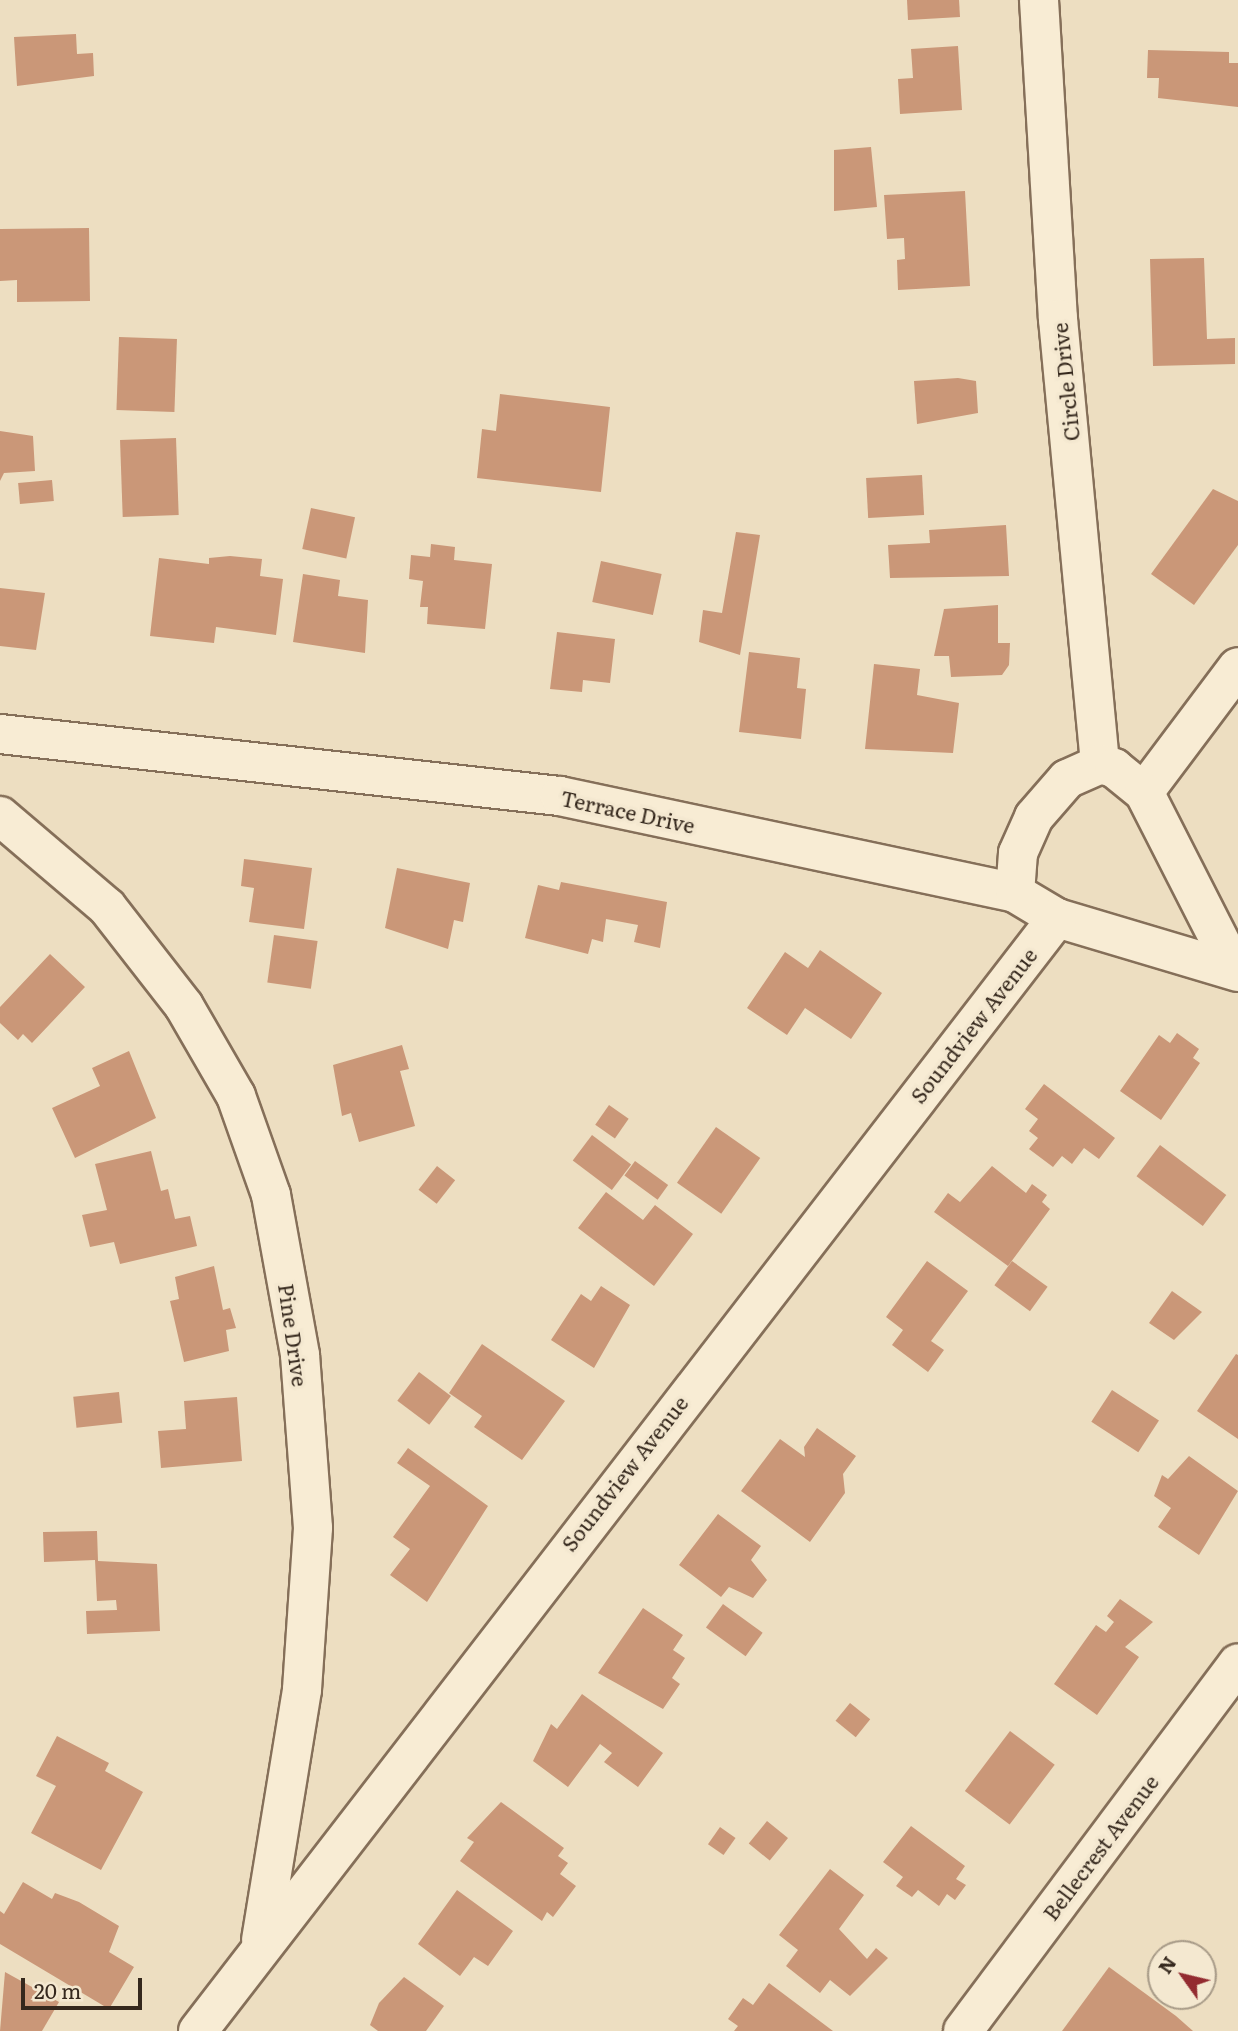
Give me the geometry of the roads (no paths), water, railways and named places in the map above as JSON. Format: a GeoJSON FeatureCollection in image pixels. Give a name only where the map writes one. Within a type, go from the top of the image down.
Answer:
{"type":"FeatureCollection","features":[{"type":"Feature","properties":{"kind":"street","name":"Circle Drive"},"geometry":{"type":"LineString","coordinates":[[1039,0],[1058,319],[1100,764]]}},
{"type":"Feature","properties":{"kind":"street"},"geometry":{"type":"LineString","coordinates":[[1144,792],[1238,667]]}},
{"type":"Feature","properties":{"kind":"street","name":"Terrace Drive"},"geometry":{"type":"LineString","coordinates":[[0,734],[560,796],[1015,893],[1057,918],[1236,970]]}},
{"type":"Feature","properties":{"kind":"street"},"geometry":{"type":"LineString","coordinates":[[1015,893],[1018,853],[1034,817],[1067,779],[1100,764],[1144,792],[1236,970]]}},
{"type":"Feature","properties":{"kind":"street","name":"Pine Drive"},"geometry":{"type":"LineString","coordinates":[[0,817],[107,907],[184,1006],[236,1096],[271,1195],[300,1355],[313,1528],[302,1690],[260,1946]]}},
{"type":"Feature","properties":{"kind":"street","name":"Soundview Avenue"},"geometry":{"type":"LineString","coordinates":[[198,2031],[260,1946],[1057,918]]}},
{"type":"Feature","properties":{"kind":"street","name":"Bellecrest Avenue"},"geometry":{"type":"LineString","coordinates":[[962,2031],[1238,1664]]}}]}
